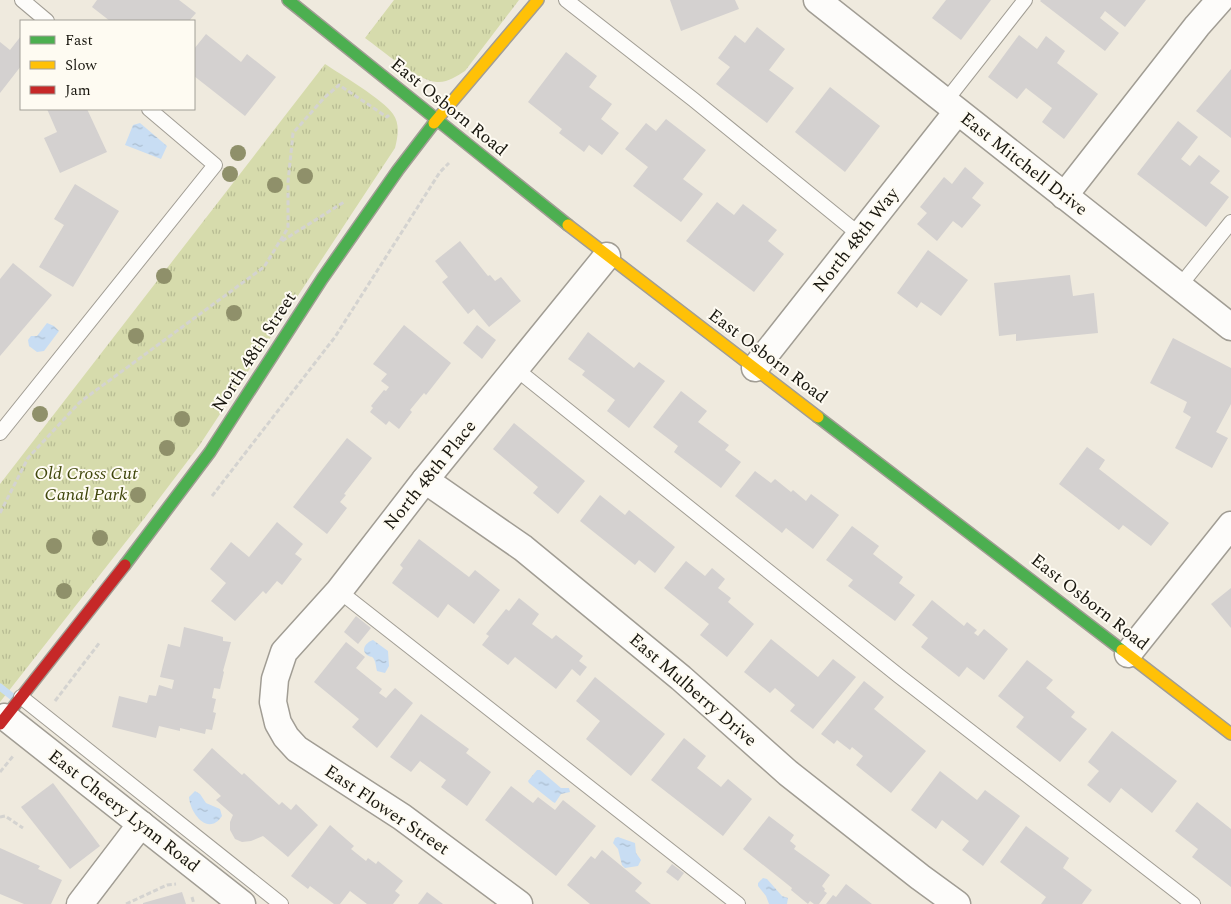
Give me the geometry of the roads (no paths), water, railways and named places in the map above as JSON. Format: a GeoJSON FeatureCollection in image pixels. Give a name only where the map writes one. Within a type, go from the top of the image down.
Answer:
{"type":"FeatureCollection","features":[{"type":"Feature","properties":{"kind":"street","name":"East Osborn Road"},"geometry":{"type":"LineString","coordinates":[[288,0],[607,256],[1231,734]]}},
{"type":"Feature","properties":{"kind":"street","name":"North 48th Street"},"geometry":{"type":"LineString","coordinates":[[3,721],[154,529],[210,452],[322,279],[398,170],[436,120],[538,0]]}},
{"type":"Feature","properties":{"kind":"street","name":"East Mitchell Drive"},"geometry":{"type":"LineString","coordinates":[[818,0],[1231,327]]}},
{"type":"Feature","properties":{"kind":"street"},"geometry":{"type":"LineString","coordinates":[[1064,196],[1197,26],[1220,0]]}},
{"type":"Feature","properties":{"kind":"street","name":"North 48th Way"},"geometry":{"type":"LineString","coordinates":[[755,368],[860,235],[951,107]]}},
{"type":"Feature","properties":{"kind":"street","name":"North 48th Place"},"geometry":{"type":"LineString","coordinates":[[273,702],[275,678],[284,652],[339,591],[364,556],[607,256]]}},
{"type":"Feature","properties":{"kind":"street","name":"East Mulberry Drive"},"geometry":{"type":"LineString","coordinates":[[425,480],[523,548],[682,678],[788,773],[957,904]]}},
{"type":"Feature","properties":{"kind":"street"},"geometry":{"type":"LineString","coordinates":[[1128,654],[1231,525]]}},
{"type":"Feature","properties":{"kind":"street","name":"East Flower Street"},"geometry":{"type":"LineString","coordinates":[[273,702],[278,723],[296,749],[402,817],[520,904]]}},
{"type":"Feature","properties":{"kind":"street","name":"East Cheery Lynn Road"},"geometry":{"type":"LineString","coordinates":[[3,721],[141,824],[242,904]]}},
{"type":"Feature","properties":{"kind":"street"},"geometry":{"type":"LineString","coordinates":[[80,904],[141,824]]}},
{"type":"Feature","properties":{"kind":"lane"},"geometry":{"type":"LineString","coordinates":[[22,0],[46,20]]}},
{"type":"Feature","properties":{"kind":"lane"},"geometry":{"type":"LineString","coordinates":[[566,0],[694,100],[860,235]]}},
{"type":"Feature","properties":{"kind":"lane"},"geometry":{"type":"LineString","coordinates":[[951,107],[1026,0]]}},
{"type":"Feature","properties":{"kind":"lane"},"geometry":{"type":"LineString","coordinates":[[0,433],[215,165],[150,110]]}},
{"type":"Feature","properties":{"kind":"lane"},"geometry":{"type":"LineString","coordinates":[[1179,287],[1231,222]]}},
{"type":"Feature","properties":{"kind":"lane"},"geometry":{"type":"LineString","coordinates":[[516,369],[899,676],[1193,904]]}},
{"type":"Feature","properties":{"kind":"lane"},"geometry":{"type":"LineString","coordinates":[[339,591],[738,904]]}},
{"type":"Feature","properties":{"kind":"lane"},"geometry":{"type":"LineString","coordinates":[[22,697],[281,904]]}},
{"type":"Feature","properties":{"kind":"water"},"geometry":{"type":"Polygon","coordinates":[[[140,123],[167,146],[161,159],[125,145],[133,125],[140,123]]]}},
{"type":"Feature","properties":{"kind":"water"},"geometry":{"type":"Polygon","coordinates":[[[47,323],[59,331],[44,351],[37,352],[29,346],[28,340],[31,336],[37,336],[47,323]]]}},
{"type":"Feature","properties":{"kind":"water"},"geometry":{"type":"Polygon","coordinates":[[[373,640],[388,651],[389,666],[385,673],[377,671],[374,659],[365,653],[364,648],[373,640]]]}},
{"type":"Feature","properties":{"kind":"water"},"geometry":{"type":"Polygon","coordinates":[[[537,770],[540,770],[561,788],[569,788],[570,792],[561,794],[555,803],[553,802],[528,781],[537,770]]]}},
{"type":"Feature","properties":{"kind":"water"},"geometry":{"type":"Polygon","coordinates":[[[195,791],[200,794],[206,803],[220,809],[222,816],[217,822],[206,823],[196,816],[189,797],[195,791]]]}},
{"type":"Feature","properties":{"kind":"water"},"geometry":{"type":"Polygon","coordinates":[[[618,837],[635,843],[636,853],[641,860],[638,866],[625,868],[622,865],[618,849],[613,843],[615,838],[618,837]]]}},
{"type":"Feature","properties":{"kind":"water"},"geometry":{"type":"Polygon","coordinates":[[[763,878],[767,879],[782,896],[788,898],[787,904],[769,904],[766,896],[758,886],[758,883],[763,878]]]}},
{"type":"Feature","properties":{"kind":"waterway"},"geometry":{"type":"LineString","coordinates":[[0,687],[14,698]]}},
{"type":"Feature","properties":{"kind":"park label","name":"Old Cross Cut Canal Park"},"geometry":{"type":"Point","coordinates":[86,483]}}]}
